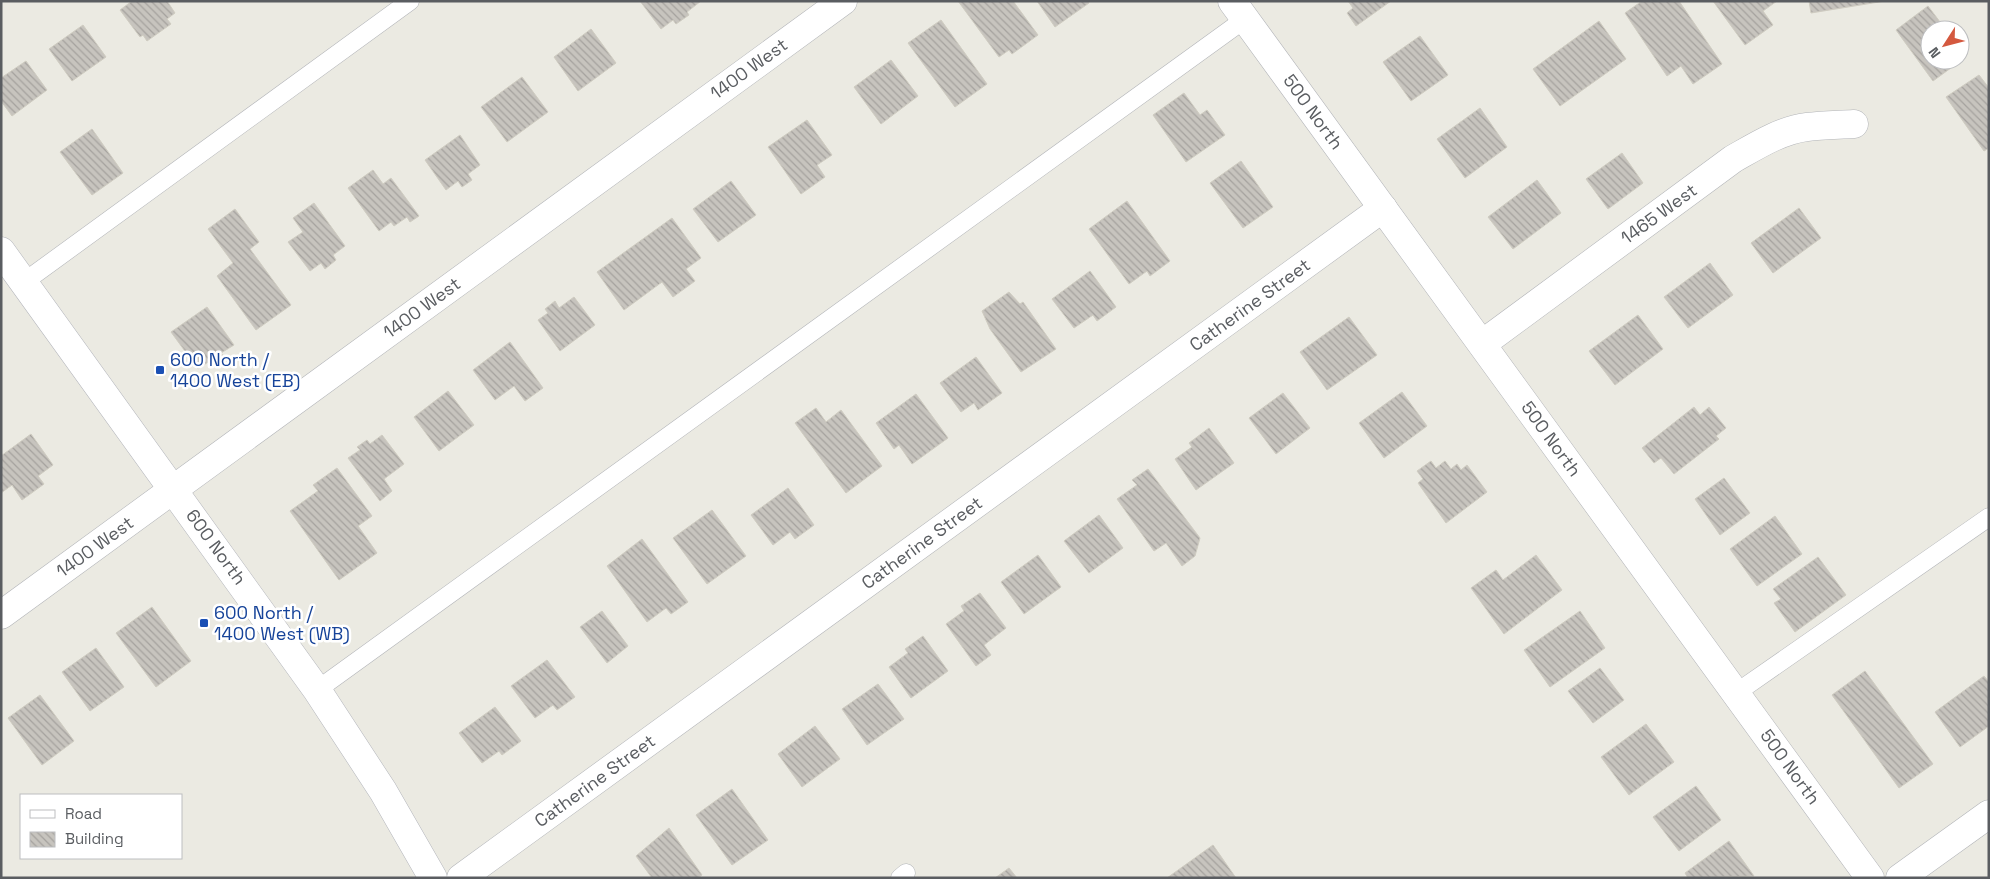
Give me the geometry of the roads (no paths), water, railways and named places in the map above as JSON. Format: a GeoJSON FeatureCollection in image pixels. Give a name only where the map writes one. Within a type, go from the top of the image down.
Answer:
{"type":"FeatureCollection","features":[{"type":"Feature","properties":{"kind":"street","name":"1400 West"},"geometry":{"type":"LineString","coordinates":[[1,615],[843,1]]}},
{"type":"Feature","properties":{"kind":"street","name":"500 North"},"geometry":{"type":"LineString","coordinates":[[1239,10],[1870,878]]}},
{"type":"Feature","properties":{"kind":"street","name":"1465 West"},"geometry":{"type":"LineString","coordinates":[[1482,344],[1733,159],[1780,134],[1806,127],[1854,124]]}},
{"type":"Feature","properties":{"kind":"street","name":"Catherine Street"},"geometry":{"type":"LineString","coordinates":[[462,878],[1383,208]]}},
{"type":"Feature","properties":{"kind":"street","name":"600 North"},"geometry":{"type":"LineString","coordinates":[[1,251],[318,690],[383,791],[432,878]]}},
{"type":"Feature","properties":{"kind":"street"},"geometry":{"type":"LineString","coordinates":[[1900,878],[1989,814]]}},
{"type":"Feature","properties":{"kind":"lane"},"geometry":{"type":"LineString","coordinates":[[24,282],[410,1]]}},
{"type":"Feature","properties":{"kind":"lane"},"geometry":{"type":"LineString","coordinates":[[318,690],[1239,10]]}},
{"type":"Feature","properties":{"kind":"lane"},"geometry":{"type":"LineString","coordinates":[[1736,693],[1989,517]]}},
{"type":"Feature","properties":{"kind":"place","name":"600 North / 1400 West (EB)"},"geometry":{"type":"Point","coordinates":[160,370]}},
{"type":"Feature","properties":{"kind":"place","name":"600 North / 1400 West (WB)"},"geometry":{"type":"Point","coordinates":[204,623]}}]}
